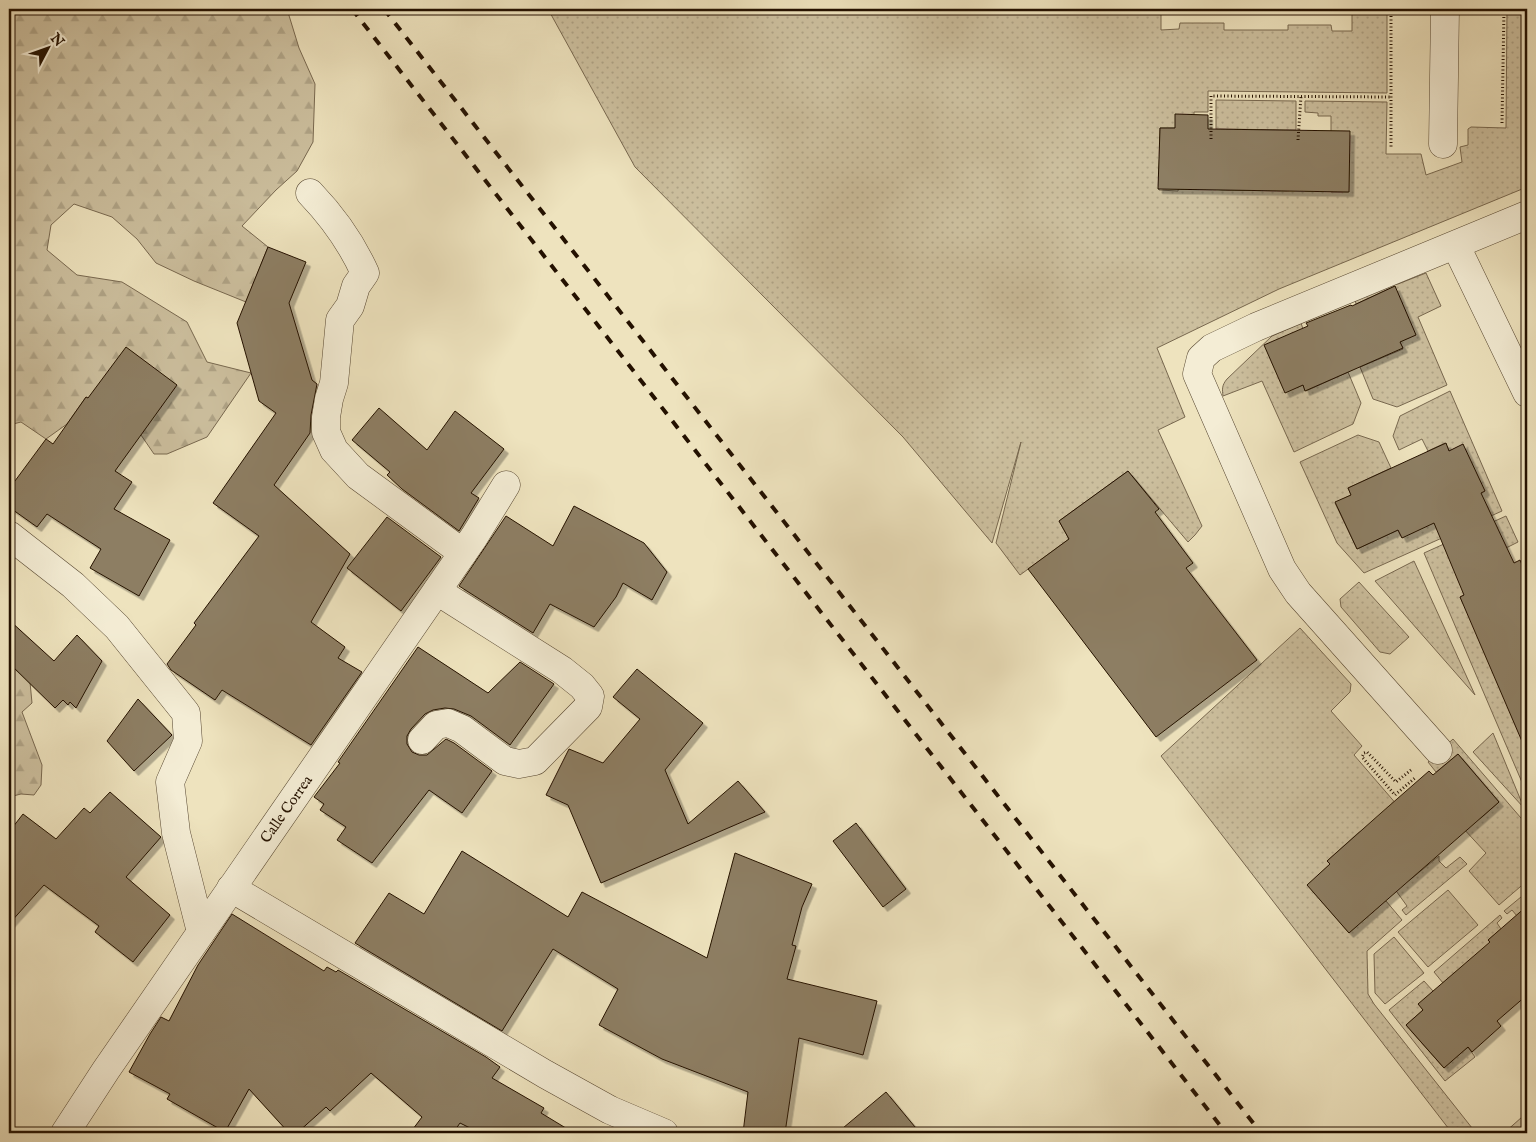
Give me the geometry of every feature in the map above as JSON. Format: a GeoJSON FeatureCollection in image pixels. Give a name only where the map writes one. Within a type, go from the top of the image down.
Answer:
{"type":"FeatureCollection","features":[{"type":"Feature","properties":{"kind":"street"},"geometry":{"type":"LineString","coordinates":[[1442,144],[1444,9]]}},
{"type":"Feature","properties":{"kind":"street"},"geometry":{"type":"LineString","coordinates":[[310,193],[348,241],[365,273],[356,286],[350,306],[340,320],[334,383],[326,417],[326,432],[334,450],[358,476],[463,554]]}},
{"type":"Feature","properties":{"kind":"street"},"geometry":{"type":"LineString","coordinates":[[1436,748],[1298,593],[1282,569],[1197,374],[1201,358],[1212,348],[1256,327],[1456,246],[1527,215]]}},
{"type":"Feature","properties":{"kind":"street"},"geometry":{"type":"LineString","coordinates":[[1456,246],[1527,393]]}},
{"type":"Feature","properties":{"kind":"street","name":"Calle Correa"},"geometry":{"type":"LineString","coordinates":[[65,1133],[231,888],[463,554],[506,485]]}},
{"type":"Feature","properties":{"kind":"street"},"geometry":{"type":"LineString","coordinates":[[9,535],[73,586],[117,627],[186,713],[188,741],[170,782],[176,833],[201,932]]}},
{"type":"Feature","properties":{"kind":"street"},"geometry":{"type":"LineString","coordinates":[[422,740],[436,725],[448,723],[462,729],[505,761],[519,764],[535,762],[588,707],[590,696],[582,686],[562,670],[437,591]]}},
{"type":"Feature","properties":{"kind":"street"},"geometry":{"type":"LineString","coordinates":[[231,888],[544,1074],[610,1110],[664,1133]]}},
{"type":"Feature","properties":{"kind":"path"},"geometry":{"type":"LineString","coordinates":[[1391,9],[1391,148]]}},
{"type":"Feature","properties":{"kind":"path"},"geometry":{"type":"LineString","coordinates":[[1502,123],[1504,9]]}},
{"type":"Feature","properties":{"kind":"path"},"geometry":{"type":"LineString","coordinates":[[1211,139],[1211,96],[1390,97]]}},
{"type":"Feature","properties":{"kind":"path"},"geometry":{"type":"LineString","coordinates":[[1298,140],[1300,96]]}},
{"type":"Feature","properties":{"kind":"path"},"geometry":{"type":"LineString","coordinates":[[1421,773],[1395,795],[1362,757],[1367,752],[1396,782],[1436,748]]}},
{"type":"Feature","properties":{"kind":"green space"},"geometry":{"type":"Polygon","coordinates":[[[9,9],[287,9],[299,48],[315,84],[313,142],[297,171],[242,226],[268,247],[246,302],[156,263],[137,239],[112,217],[74,204],[51,225],[47,250],[77,275],[122,282],[187,322],[207,362],[251,373],[207,437],[167,454],[154,454],[141,435],[86,397],[67,424],[46,439],[21,422],[9,425],[9,9]]]}},
{"type":"Feature","properties":{"kind":"green space"},"geometry":{"type":"Polygon","coordinates":[[[548,9],[1161,9],[1161,30],[1179,29],[1180,23],[1224,23],[1224,30],[1288,30],[1288,25],[1331,25],[1332,31],[1352,31],[1352,9],[1387,9],[1387,93],[1208,91],[1208,112],[1194,112],[1194,115],[1175,128],[1160,128],[1159,190],[1178,191],[1179,183],[1222,190],[1286,191],[1331,185],[1331,192],[1348,192],[1331,131],[1331,116],[1318,116],[1318,113],[1305,112],[1305,101],[1387,102],[1386,154],[1421,154],[1426,175],[1462,162],[1460,147],[1468,145],[1468,129],[1471,127],[1506,128],[1507,9],[1527,9],[1527,187],[1279,289],[1157,348],[1185,417],[1158,430],[1202,526],[1188,542],[1128,471],[1059,521],[1069,539],[1020,575],[996,543],[1021,442],[992,543],[903,437],[635,167],[548,9]]]}},
{"type":"Feature","properties":{"kind":"green space"},"geometry":{"type":"Polygon","coordinates":[[[1216,100],[1296,101],[1296,130],[1216,129],[1216,100]]]}},
{"type":"Feature","properties":{"kind":"green space"},"geometry":{"type":"Polygon","coordinates":[[[1426,273],[1441,306],[1418,317],[1447,385],[1397,407],[1373,399],[1360,367],[1403,349],[1400,342],[1395,286],[1356,304],[1355,299],[1391,284],[1398,284],[1426,273]]]}},
{"type":"Feature","properties":{"kind":"green space"},"geometry":{"type":"Polygon","coordinates":[[[1301,323],[1303,329],[1285,392],[1303,385],[1306,391],[1348,372],[1361,403],[1353,424],[1294,452],[1262,381],[1223,396],[1223,389],[1227,379],[1272,336],[1301,323]]]}},
{"type":"Feature","properties":{"kind":"green space"},"geometry":{"type":"Polygon","coordinates":[[[1450,391],[1502,511],[1364,573],[1337,543],[1300,462],[1358,435],[1379,442],[1391,468],[1348,488],[1351,495],[1335,503],[1357,549],[1398,530],[1402,538],[1463,445],[1449,451],[1445,443],[1428,451],[1422,439],[1399,450],[1393,436],[1400,416],[1450,391]]]}},
{"type":"Feature","properties":{"kind":"green space"},"geometry":{"type":"Polygon","coordinates":[[[1506,516],[1518,542],[1506,548],[1464,595],[1460,597],[1527,735],[1527,794],[1424,553],[1506,516]]]}},
{"type":"Feature","properties":{"kind":"green space"},"geometry":{"type":"Polygon","coordinates":[[[1414,561],[1475,695],[1375,581],[1414,561]]]}},
{"type":"Feature","properties":{"kind":"green space"},"geometry":{"type":"Polygon","coordinates":[[[1359,582],[1409,637],[1390,654],[1380,652],[1341,607],[1340,599],[1359,582]]]}},
{"type":"Feature","properties":{"kind":"green space"},"geometry":{"type":"Polygon","coordinates":[[[1300,628],[1351,684],[1350,692],[1331,711],[1362,746],[1354,755],[1398,806],[1358,833],[1327,861],[1330,864],[1308,885],[1349,933],[1380,903],[1386,901],[1402,920],[1367,951],[1368,994],[1476,1133],[1452,1133],[1161,756],[1300,628]]]}},
{"type":"Feature","properties":{"kind":"green space"},"geometry":{"type":"Polygon","coordinates":[[[9,662],[21,665],[30,682],[32,703],[22,712],[42,765],[41,785],[34,795],[21,794],[9,797],[9,662]]]}},
{"type":"Feature","properties":{"kind":"green space"},"geometry":{"type":"Polygon","coordinates":[[[1493,733],[1524,808],[1473,752],[1493,733]]]}},
{"type":"Feature","properties":{"kind":"green space"},"geometry":{"type":"Polygon","coordinates":[[[1453,739],[1527,825],[1527,881],[1499,905],[1469,871],[1486,853],[1462,827],[1481,818],[1499,802],[1458,754],[1436,772],[1428,762],[1453,739]]]}},
{"type":"Feature","properties":{"kind":"green space"},"geometry":{"type":"Polygon","coordinates":[[[1439,856],[1439,861],[1446,868],[1460,857],[1467,864],[1406,915],[1402,910],[1407,906],[1394,888],[1411,879],[1439,856]]]}},
{"type":"Feature","properties":{"kind":"green space"},"geometry":{"type":"Polygon","coordinates":[[[1448,890],[1478,925],[1428,967],[1398,932],[1448,890]]]}},
{"type":"Feature","properties":{"kind":"green space"},"geometry":{"type":"Polygon","coordinates":[[[1527,892],[1527,906],[1517,916],[1512,910],[1507,914],[1504,911],[1527,892]]]}},
{"type":"Feature","properties":{"kind":"green space"},"geometry":{"type":"Polygon","coordinates":[[[1500,915],[1502,918],[1497,923],[1501,929],[1488,940],[1494,947],[1443,983],[1434,972],[1500,915]]]}},
{"type":"Feature","properties":{"kind":"green space"},"geometry":{"type":"Polygon","coordinates":[[[1394,937],[1424,973],[1385,1004],[1375,993],[1374,954],[1394,937]]]}},
{"type":"Feature","properties":{"kind":"green space"},"geometry":{"type":"Polygon","coordinates":[[[1424,981],[1433,991],[1423,1010],[1406,1025],[1443,1067],[1468,1047],[1475,1057],[1445,1081],[1389,1010],[1424,981]]]}},
{"type":"Feature","properties":{"kind":"green space"},"geometry":{"type":"Polygon","coordinates":[[[1522,1117],[1527,1124],[1516,1133],[1504,1133],[1522,1117]]]}},
{"type":"Feature","properties":{"kind":"building"},"geometry":{"type":"Polygon","coordinates":[[[1175,114],[1208,115],[1208,129],[1350,131],[1349,192],[1158,189],[1160,128],[1175,128],[1175,114]]]}},
{"type":"Feature","properties":{"kind":"building"},"geometry":{"type":"Polygon","coordinates":[[[268,247],[306,262],[289,303],[312,380],[317,384],[311,415],[310,433],[274,485],[350,554],[311,622],[345,647],[338,658],[362,672],[311,745],[222,690],[215,700],[171,670],[167,664],[196,625],[194,623],[259,536],[213,503],[276,413],[259,401],[237,323],[268,247]]]}},
{"type":"Feature","properties":{"kind":"building"},"geometry":{"type":"Polygon","coordinates":[[[1395,286],[1416,335],[1400,342],[1403,348],[1305,391],[1303,385],[1285,393],[1264,345],[1308,326],[1306,323],[1352,306],[1395,286]]]}},
{"type":"Feature","properties":{"kind":"building"},"geometry":{"type":"Polygon","coordinates":[[[126,347],[177,385],[115,471],[132,482],[114,509],[170,540],[139,596],[90,568],[101,549],[47,514],[37,527],[9,507],[9,489],[46,439],[53,444],[86,397],[88,398],[126,347]]]}},
{"type":"Feature","properties":{"kind":"building"},"geometry":{"type":"Polygon","coordinates":[[[379,408],[427,450],[455,411],[504,449],[471,493],[479,498],[459,531],[402,489],[387,475],[390,472],[352,440],[379,408]]]}},
{"type":"Feature","properties":{"kind":"building"},"geometry":{"type":"Polygon","coordinates":[[[1446,443],[1449,451],[1463,444],[1485,491],[1481,493],[1514,563],[1520,560],[1527,577],[1527,753],[1460,597],[1464,595],[1434,523],[1402,538],[1398,530],[1357,549],[1335,502],[1351,495],[1348,488],[1446,443]]]}},
{"type":"Feature","properties":{"kind":"building"},"geometry":{"type":"Polygon","coordinates":[[[1128,471],[1159,509],[1155,512],[1193,563],[1186,568],[1257,660],[1156,737],[1028,569],[1069,539],[1059,521],[1128,471]]]}},
{"type":"Feature","properties":{"kind":"building"},"geometry":{"type":"Polygon","coordinates":[[[574,506],[644,543],[667,572],[652,600],[623,583],[616,597],[594,627],[550,604],[533,633],[459,586],[506,516],[553,546],[574,506]]]}},
{"type":"Feature","properties":{"kind":"building"},"geometry":{"type":"Polygon","coordinates":[[[387,517],[441,557],[401,611],[347,568],[387,517]]]}},
{"type":"Feature","properties":{"kind":"building"},"geometry":{"type":"Polygon","coordinates":[[[9,620],[54,661],[77,635],[102,661],[76,708],[70,702],[68,705],[63,700],[55,708],[9,663],[9,620]]]}},
{"type":"Feature","properties":{"kind":"building"},"geometry":{"type":"Polygon","coordinates":[[[418,647],[488,693],[520,662],[554,684],[510,745],[471,716],[454,709],[433,710],[425,714],[407,736],[407,744],[412,752],[419,755],[427,755],[446,739],[492,771],[462,813],[429,790],[372,863],[337,840],[346,827],[320,810],[324,804],[314,797],[340,763],[338,762],[418,647]]]}},
{"type":"Feature","properties":{"kind":"building"},"geometry":{"type":"Polygon","coordinates":[[[637,669],[703,723],[665,770],[688,824],[738,781],[765,812],[601,883],[568,805],[546,795],[569,749],[603,763],[640,719],[613,697],[637,669]]]}},
{"type":"Feature","properties":{"kind":"building"},"geometry":{"type":"Polygon","coordinates":[[[138,699],[172,735],[134,771],[107,741],[138,699]]]}},
{"type":"Feature","properties":{"kind":"building"},"geometry":{"type":"Polygon","coordinates":[[[1458,754],[1499,802],[1349,933],[1307,885],[1330,864],[1327,861],[1429,771],[1433,775],[1458,754]]]}},
{"type":"Feature","properties":{"kind":"building"},"geometry":{"type":"Polygon","coordinates":[[[110,792],[161,837],[126,877],[170,915],[133,962],[95,932],[99,926],[44,885],[9,924],[9,832],[23,814],[56,839],[84,808],[90,813],[110,792]]]}},
{"type":"Feature","properties":{"kind":"building"},"geometry":{"type":"Polygon","coordinates":[[[856,823],[906,889],[883,907],[833,841],[856,823]]]}},
{"type":"Feature","properties":{"kind":"building"},"geometry":{"type":"Polygon","coordinates":[[[462,851],[568,917],[582,892],[707,958],[735,853],[812,884],[802,907],[792,945],[796,946],[787,979],[877,1001],[863,1055],[799,1038],[785,1133],[743,1133],[748,1092],[662,1059],[599,1025],[618,989],[553,949],[502,1031],[355,943],[389,893],[424,914],[462,851]]]}},
{"type":"Feature","properties":{"kind":"building"},"geometry":{"type":"Polygon","coordinates":[[[1527,906],[1527,995],[1497,1021],[1501,1026],[1472,1052],[1468,1047],[1444,1068],[1406,1025],[1423,1010],[1418,1004],[1490,942],[1488,940],[1527,906]]]}},
{"type":"Feature","properties":{"kind":"building"},"geometry":{"type":"Polygon","coordinates":[[[232,914],[324,971],[327,967],[336,972],[338,970],[486,1057],[500,1067],[492,1078],[544,1108],[541,1113],[574,1133],[480,1133],[460,1123],[453,1133],[410,1133],[422,1117],[371,1073],[330,1111],[326,1107],[297,1133],[289,1133],[249,1089],[225,1132],[167,1099],[170,1094],[129,1072],[161,1017],[169,1021],[198,965],[232,914]]]}},
{"type":"Feature","properties":{"kind":"building"},"geometry":{"type":"Polygon","coordinates":[[[886,1092],[920,1133],[837,1133],[886,1092]]]}},
{"type":"Feature","properties":{"kind":"railway"},"geometry":{"type":"LineString","coordinates":[[352,9],[1226,1133]]}},
{"type":"Feature","properties":{"kind":"railway"},"geometry":{"type":"LineString","coordinates":[[384,9],[1261,1133]]}}]}
